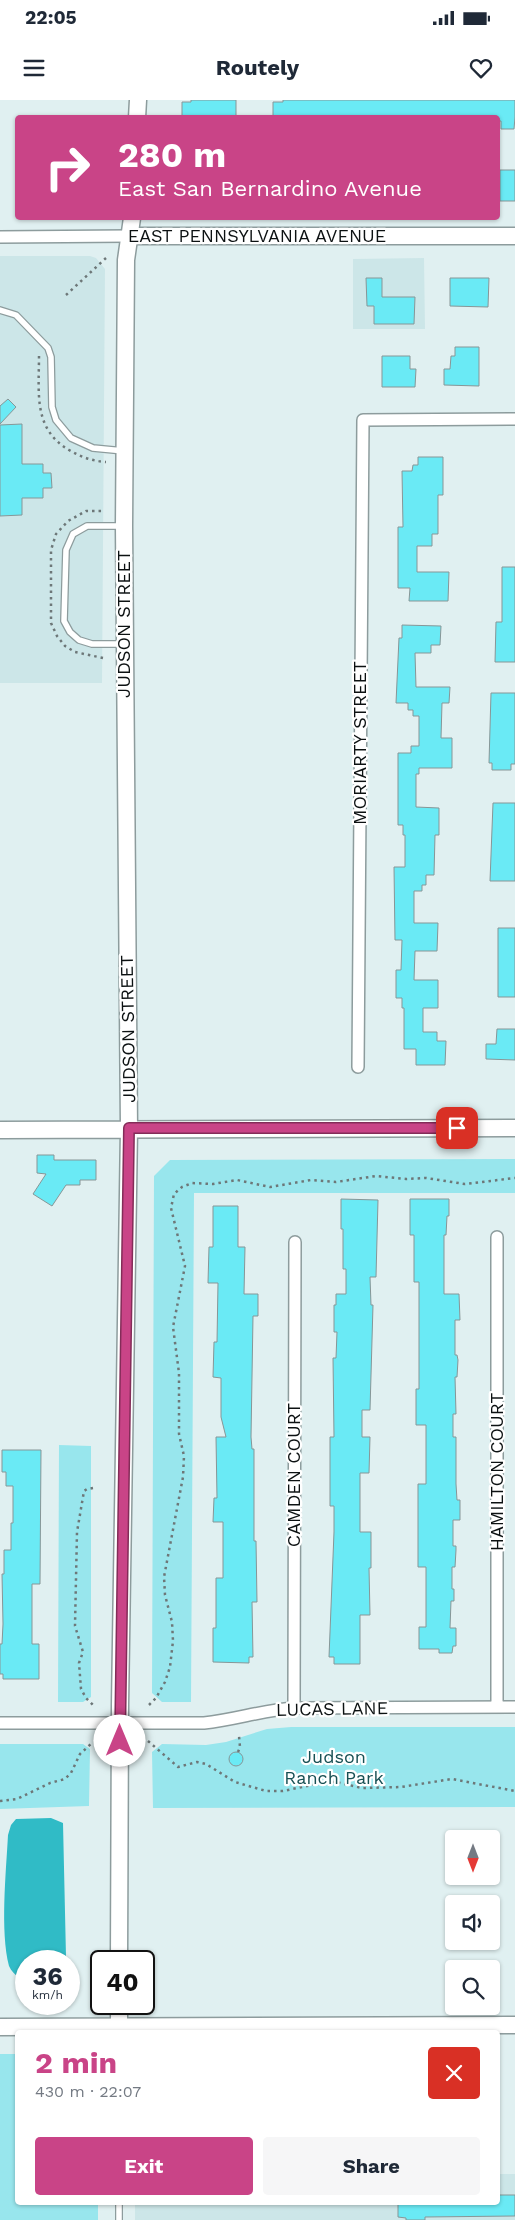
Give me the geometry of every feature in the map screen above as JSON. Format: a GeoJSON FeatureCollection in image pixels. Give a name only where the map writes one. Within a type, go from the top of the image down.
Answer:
{"type":"FeatureCollection","features":[{"type":"Feature","properties":{"kind":"street"},"geometry":{"type":"LineString","coordinates":[[137,115],[138,100]]}},
{"type":"Feature","properties":{"kind":"street","name":"JUDSON STREET"},"geometry":{"type":"LineString","coordinates":[[119,1950],[120,1722],[129,1128],[124,526],[126,260],[132,220]]}},
{"type":"Feature","properties":{"kind":"street","name":"EAST PENNSYLVANIA AVENUE"},"geometry":{"type":"LineString","coordinates":[[0,238],[515,236]]}},
{"type":"Feature","properties":{"kind":"street","name":"MORIARTY STREET"},"geometry":{"type":"LineString","coordinates":[[358,1066],[363,420],[515,418]]}},
{"type":"Feature","properties":{"kind":"street"},"geometry":{"type":"LineString","coordinates":[[0,1130],[515,1128]]}},
{"type":"Feature","properties":{"kind":"street","name":"HAMILTON COURT"},"geometry":{"type":"LineString","coordinates":[[497,1237],[497,1707]]}},
{"type":"Feature","properties":{"kind":"street","name":"CAMDEN COURT"},"geometry":{"type":"LineString","coordinates":[[294,1708],[295,1242]]}},
{"type":"Feature","properties":{"kind":"street","name":"LUCAS LANE"},"geometry":{"type":"LineString","coordinates":[[0,1723],[212,1722],[226,1721],[272,1709],[294,1708],[515,1707]]}},
{"type":"Feature","properties":{"kind":"street"},"geometry":{"type":"LineString","coordinates":[[119,2015],[119,2029]]}},
{"type":"Feature","properties":{"kind":"street"},"geometry":{"type":"LineString","coordinates":[[0,2027],[310,2029],[515,2025]]}},
{"type":"Feature","properties":{"kind":"lane"},"geometry":{"type":"LineString","coordinates":[[0,310],[16,315],[48,348],[51,357],[52,407],[56,420],[71,438],[93,448],[125,451]]}},
{"type":"Feature","properties":{"kind":"lane"},"geometry":{"type":"LineString","coordinates":[[124,526],[86,526],[73,534],[66,550],[64,621],[70,632],[79,640],[92,644],[124,644]]}},
{"type":"Feature","properties":{"kind":"lane"},"geometry":{"type":"LineString","coordinates":[[119,2205],[119,2220]]}},
{"type":"Feature","properties":{"kind":"path"},"geometry":{"type":"LineString","coordinates":[[66,295],[106,258]]}},
{"type":"Feature","properties":{"kind":"path"},"geometry":{"type":"LineString","coordinates":[[149,1705],[156,1698],[165,1682],[170,1667],[172,1631],[165,1595],[164,1577],[183,1477],[184,1456],[179,1434],[179,1373],[174,1327],[184,1266],[171,1208],[174,1194],[182,1187],[192,1183],[213,1184],[237,1180],[270,1187],[311,1180],[336,1182],[376,1176],[406,1179],[426,1178],[465,1184],[515,1178]]}},
{"type":"Feature","properties":{"kind":"path"},"geometry":{"type":"LineString","coordinates":[[93,1488],[84,1491],[77,1532],[75,1626],[83,1652],[79,1663],[81,1689],[93,1705]]}},
{"type":"Feature","properties":{"kind":"path"},"geometry":{"type":"LineString","coordinates":[[238,1752],[240,1747],[239,1736]]}},
{"type":"Feature","properties":{"kind":"path"},"geometry":{"type":"LineString","coordinates":[[148,1741],[178,1767],[197,1762],[206,1764],[245,1786],[266,1791],[283,1791],[326,1782],[336,1782],[362,1788],[401,1787],[452,1779],[515,1791]]}},
{"type":"Feature","properties":{"kind":"path"},"geometry":{"type":"LineString","coordinates":[[0,1801],[17,1799],[50,1783],[65,1779],[71,1773],[80,1754],[93,1742]]}},
{"type":"Feature","properties":{"kind":"shaded area"},"geometry":{"type":"Polygon","coordinates":[[[0,256],[90,256],[96,258],[105,269],[102,683],[0,683],[0,256]]]}},
{"type":"Feature","properties":{"kind":"shaded area"},"geometry":{"type":"Polygon","coordinates":[[[424,258],[425,329],[353,329],[353,259],[424,258]]]}},
{"type":"Feature","properties":{"kind":"shaded area"},"geometry":{"type":"Polygon","coordinates":[[[51,1818],[63,1823],[66,1950],[15,1950],[15,1974],[9,1966],[6,1952],[4,1902],[8,1835],[11,1825],[16,1819],[51,1818]]]}},
{"type":"Feature","properties":{"kind":"shaded area"},"geometry":{"type":"Polygon","coordinates":[[[500,2174],[515,2174],[515,2220],[135,2220],[135,2205],[500,2205],[500,2174]]]}},
{"type":"Feature","properties":{"kind":"green space"},"geometry":{"type":"Polygon","coordinates":[[[515,1159],[515,1193],[194,1193],[191,1702],[162,1702],[152,1693],[154,1176],[170,1160],[515,1159]]]}},
{"type":"Feature","properties":{"kind":"green space"},"geometry":{"type":"Polygon","coordinates":[[[59,1445],[91,1446],[91,1697],[83,1702],[58,1702],[59,1445]]]}},
{"type":"Feature","properties":{"kind":"green space","name":"Judson Ranch Park"},"geometry":{"type":"Polygon","coordinates":[[[291,1727],[515,1727],[515,1807],[153,1808],[152,1752],[162,1744],[206,1745],[226,1742],[267,1729],[291,1727]]]}},
{"type":"Feature","properties":{"kind":"green space"},"geometry":{"type":"Polygon","coordinates":[[[0,1744],[83,1744],[90,1749],[89,1806],[0,1809],[0,1744]]]}},
{"type":"Feature","properties":{"kind":"green space"},"geometry":{"type":"Polygon","coordinates":[[[0,2054],[15,2054],[15,2205],[98,2205],[98,2220],[0,2220],[0,2054]]]}},
{"type":"Feature","properties":{"kind":"building"},"geometry":{"type":"Polygon","coordinates":[[[191,100],[236,100],[236,115],[182,115],[182,102],[191,102],[191,100]]]}},
{"type":"Feature","properties":{"kind":"building"},"geometry":{"type":"Polygon","coordinates":[[[283,100],[515,100],[514,129],[501,129],[500,115],[273,115],[273,102],[283,102],[283,100]]]}},
{"type":"Feature","properties":{"kind":"building"},"geometry":{"type":"Polygon","coordinates":[[[500,170],[515,170],[515,201],[500,201],[500,170]]]}},
{"type":"Feature","properties":{"kind":"building"},"geometry":{"type":"Polygon","coordinates":[[[366,278],[382,278],[382,297],[415,297],[414,324],[374,324],[374,306],[367,306],[366,278]]]}},
{"type":"Feature","properties":{"kind":"building"},"geometry":{"type":"Polygon","coordinates":[[[450,278],[489,278],[488,307],[450,306],[450,278]]]}},
{"type":"Feature","properties":{"kind":"building"},"geometry":{"type":"Polygon","coordinates":[[[455,347],[479,347],[479,386],[444,385],[444,369],[450,369],[451,356],[455,356],[455,347]]]}},
{"type":"Feature","properties":{"kind":"building"},"geometry":{"type":"Polygon","coordinates":[[[382,356],[410,356],[410,369],[416,369],[415,387],[382,387],[382,356]]]}},
{"type":"Feature","properties":{"kind":"building"},"geometry":{"type":"Polygon","coordinates":[[[8,399],[16,407],[0,424],[0,406],[8,399]]]}},
{"type":"Feature","properties":{"kind":"building"},"geometry":{"type":"Polygon","coordinates":[[[22,424],[22,464],[43,464],[43,473],[51,473],[52,488],[43,488],[43,498],[22,498],[22,515],[0,516],[0,425],[22,424]]]}},
{"type":"Feature","properties":{"kind":"building"},"geometry":{"type":"Polygon","coordinates":[[[418,457],[443,457],[443,495],[438,495],[438,534],[432,534],[432,546],[417,546],[417,572],[449,572],[448,601],[409,601],[410,588],[398,588],[398,527],[403,527],[402,471],[412,471],[413,465],[418,465],[418,457]]]}},
{"type":"Feature","properties":{"kind":"building"},"geometry":{"type":"Polygon","coordinates":[[[502,567],[515,567],[515,662],[495,662],[496,622],[502,622],[502,567]]]}},
{"type":"Feature","properties":{"kind":"building"},"geometry":{"type":"Polygon","coordinates":[[[402,625],[441,626],[440,645],[431,645],[431,653],[415,653],[416,687],[450,687],[449,703],[442,703],[441,738],[452,738],[452,768],[419,768],[419,774],[416,774],[416,807],[439,808],[439,835],[435,835],[434,875],[426,875],[426,885],[422,885],[422,891],[414,891],[414,923],[438,923],[437,951],[415,951],[414,980],[438,980],[438,1008],[423,1008],[423,1032],[437,1032],[437,1041],[446,1041],[445,1065],[416,1065],[416,1049],[404,1049],[404,1008],[402,1008],[402,998],[396,998],[396,970],[401,970],[402,940],[395,940],[394,867],[405,867],[405,835],[403,835],[403,825],[398,825],[398,753],[411,753],[411,746],[419,746],[419,716],[413,716],[413,710],[408,710],[408,703],[396,703],[399,638],[402,638],[402,625]]]}},
{"type":"Feature","properties":{"kind":"building"},"geometry":{"type":"Polygon","coordinates":[[[491,693],[515,693],[515,764],[511,764],[511,770],[492,770],[492,763],[489,763],[491,693]]]}},
{"type":"Feature","properties":{"kind":"building"},"geometry":{"type":"Polygon","coordinates":[[[493,803],[515,803],[515,881],[490,881],[493,803]]]}},
{"type":"Feature","properties":{"kind":"building"},"geometry":{"type":"Polygon","coordinates":[[[498,928],[515,928],[515,997],[498,997],[498,928]]]}},
{"type":"Feature","properties":{"kind":"building"},"geometry":{"type":"Polygon","coordinates":[[[497,1029],[515,1029],[515,1060],[486,1059],[486,1044],[496,1044],[497,1029]]]}},
{"type":"Feature","properties":{"kind":"building"},"geometry":{"type":"Polygon","coordinates":[[[37,1155],[54,1155],[54,1160],[96,1160],[96,1180],[80,1180],[80,1185],[66,1185],[52,1206],[33,1194],[46,1174],[37,1173],[37,1155]]]}},
{"type":"Feature","properties":{"kind":"building"},"geometry":{"type":"Polygon","coordinates":[[[341,1199],[378,1200],[376,1277],[370,1277],[371,1305],[373,1305],[370,1410],[362,1410],[362,1437],[370,1437],[369,1473],[360,1473],[360,1532],[371,1532],[371,1568],[369,1568],[370,1615],[360,1615],[360,1664],[334,1664],[334,1657],[329,1657],[334,1532],[334,1506],[330,1506],[330,1437],[334,1437],[333,1358],[336,1358],[337,1332],[334,1332],[334,1305],[336,1305],[336,1294],[346,1294],[346,1269],[343,1269],[341,1199]]]}},
{"type":"Feature","properties":{"kind":"building"},"geometry":{"type":"Polygon","coordinates":[[[410,1199],[449,1199],[449,1216],[447,1216],[446,1235],[444,1235],[444,1294],[459,1294],[460,1320],[455,1320],[455,1355],[457,1355],[458,1360],[457,1377],[455,1377],[456,1414],[453,1414],[453,1437],[456,1437],[456,1484],[457,1500],[460,1500],[460,1520],[453,1520],[453,1546],[456,1546],[456,1550],[455,1567],[452,1567],[454,1601],[451,1601],[450,1628],[456,1628],[456,1646],[453,1646],[452,1653],[439,1653],[439,1649],[419,1649],[419,1627],[426,1627],[426,1567],[418,1567],[418,1484],[426,1484],[426,1425],[416,1425],[416,1389],[419,1389],[419,1282],[414,1282],[414,1235],[410,1235],[410,1199]]]}},
{"type":"Feature","properties":{"kind":"building"},"geometry":{"type":"Polygon","coordinates":[[[213,1206],[238,1206],[238,1247],[245,1247],[244,1294],[258,1294],[258,1316],[253,1316],[251,1437],[252,1449],[254,1449],[254,1541],[256,1541],[257,1602],[252,1602],[253,1657],[249,1657],[249,1663],[213,1662],[213,1628],[216,1628],[216,1578],[223,1578],[223,1522],[213,1522],[214,1498],[217,1498],[216,1437],[226,1437],[221,1417],[221,1378],[213,1377],[214,1342],[217,1342],[218,1283],[208,1283],[209,1247],[213,1247],[213,1206]]]}},
{"type":"Feature","properties":{"kind":"building"},"geometry":{"type":"Polygon","coordinates":[[[2,1450],[41,1450],[40,1584],[32,1584],[32,1644],[39,1644],[39,1679],[3,1679],[3,1674],[0,1674],[4,1550],[11,1550],[11,1523],[13,1523],[13,1486],[6,1486],[6,1472],[2,1472],[2,1450]]]}},
{"type":"Feature","properties":{"kind":"building"},"geometry":{"type":"Polygon","coordinates":[[[233,1752],[239,1752],[243,1759],[239,1766],[233,1766],[229,1762],[229,1756],[233,1752]]]}},
{"type":"Feature","properties":{"kind":"building"},"geometry":{"type":"Polygon","coordinates":[[[500,2195],[515,2195],[515,2216],[425,2217],[425,2220],[406,2220],[406,2218],[398,2217],[398,2205],[500,2205],[500,2195]]]}},
{"type":"Feature","properties":{"kind":"route"},"geometry":{"type":"LineString","coordinates":[[120,1741],[129,1128],[457,1128]]}}]}
